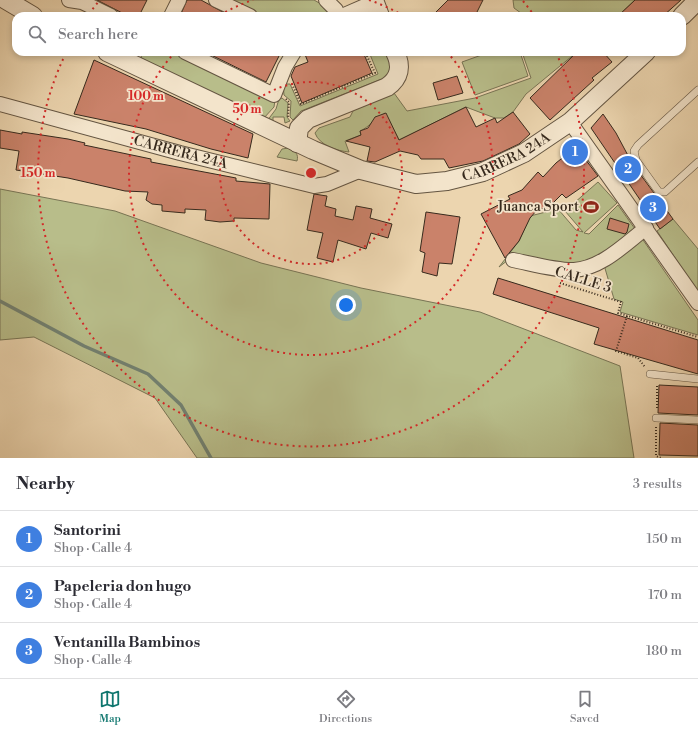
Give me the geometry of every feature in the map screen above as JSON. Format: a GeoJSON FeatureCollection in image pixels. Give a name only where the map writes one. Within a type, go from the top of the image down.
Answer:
{"type":"FeatureCollection","features":[{"type":"Feature","properties":{"kind":"street"},"geometry":{"type":"LineString","coordinates":[[6,0],[26,12]]}},
{"type":"Feature","properties":{"kind":"street"},"geometry":{"type":"LineString","coordinates":[[69,0],[82,2],[103,12]]}},
{"type":"Feature","properties":{"kind":"street"},"geometry":{"type":"LineString","coordinates":[[172,12],[179,0]]}},
{"type":"Feature","properties":{"kind":"street"},"geometry":{"type":"LineString","coordinates":[[216,0],[242,12]]}},
{"type":"Feature","properties":{"kind":"street"},"geometry":{"type":"LineString","coordinates":[[326,0],[337,12]]}},
{"type":"Feature","properties":{"kind":"street"},"geometry":{"type":"LineString","coordinates":[[686,12],[698,0]]}},
{"type":"Feature","properties":{"kind":"street"},"geometry":{"type":"LineString","coordinates":[[356,12],[376,6]]}},
{"type":"Feature","properties":{"kind":"street"},"geometry":{"type":"LineString","coordinates":[[193,56],[274,95],[285,67],[292,56]]}},
{"type":"Feature","properties":{"kind":"street"},"geometry":{"type":"LineString","coordinates":[[298,136],[308,119],[387,87],[394,82],[400,70],[397,56]]}},
{"type":"Feature","properties":{"kind":"street","name":"CARRERA 24A"},"geometry":{"type":"LineString","coordinates":[[134,58],[298,136],[361,170],[416,184],[447,181],[483,172],[524,153],[570,122],[642,56]]}},
{"type":"Feature","properties":{"kind":"street","name":"CARRERA 24A"},"geometry":{"type":"LineString","coordinates":[[0,104],[314,186],[327,184],[361,170]]}},
{"type":"Feature","properties":{"kind":"street"},"geometry":{"type":"LineString","coordinates":[[570,122],[698,303]]}},
{"type":"Feature","properties":{"kind":"street"},"geometry":{"type":"LineString","coordinates":[[513,260],[573,270],[588,268],[603,260],[646,228]]}},
{"type":"Feature","properties":{"kind":"lane"},"geometry":{"type":"LineString","coordinates":[[698,90],[638,145],[634,151],[636,160],[659,192],[665,192],[698,162]]}},
{"type":"Feature","properties":{"kind":"lane"},"geometry":{"type":"LineString","coordinates":[[650,374],[698,379]]}},
{"type":"Feature","properties":{"kind":"lane"},"geometry":{"type":"LineString","coordinates":[[656,418],[698,420]]}},
{"type":"Feature","properties":{"kind":"path"},"geometry":{"type":"LineString","coordinates":[[285,67],[301,104],[375,73],[368,56]]}},
{"type":"Feature","properties":{"kind":"path"},"geometry":{"type":"LineString","coordinates":[[274,95],[283,96],[289,102],[288,117],[298,136]]}},
{"type":"Feature","properties":{"kind":"path","name":"CALLE 3"},"geometry":{"type":"LineString","coordinates":[[555,282],[621,302],[618,313],[627,316]]}},
{"type":"Feature","properties":{"kind":"path"},"geometry":{"type":"LineString","coordinates":[[650,374],[638,358],[616,351],[627,316],[698,337]]}},
{"type":"Feature","properties":{"kind":"path"},"geometry":{"type":"LineString","coordinates":[[656,456],[661,458]]}},
{"type":"Feature","properties":{"kind":"green space"},"geometry":{"type":"Polygon","coordinates":[[[225,0],[314,0],[330,9],[331,12],[250,12],[225,0]]]}},
{"type":"Feature","properties":{"kind":"green space"},"geometry":{"type":"Polygon","coordinates":[[[513,0],[635,0],[622,12],[520,12],[514,8],[513,0]]]}},
{"type":"Feature","properties":{"kind":"green space"},"geometry":{"type":"Polygon","coordinates":[[[141,56],[182,56],[275,100],[274,107],[263,119],[142,61],[141,56]]]}},
{"type":"Feature","properties":{"kind":"green space"},"geometry":{"type":"Polygon","coordinates":[[[371,56],[388,56],[394,71],[387,77],[301,111],[293,120],[290,117],[291,101],[284,95],[283,84],[290,84],[300,106],[378,74],[371,56]]]}},
{"type":"Feature","properties":{"kind":"green space"},"geometry":{"type":"Polygon","coordinates":[[[479,56],[521,56],[528,76],[475,95],[462,62],[479,56]]]}},
{"type":"Feature","properties":{"kind":"green space"},"geometry":{"type":"Polygon","coordinates":[[[523,56],[572,56],[526,94],[513,112],[504,118],[495,118],[466,107],[399,140],[385,113],[360,131],[361,135],[345,141],[349,152],[329,147],[320,141],[315,133],[319,128],[350,117],[354,109],[394,93],[407,111],[475,98],[531,78],[523,56]]]}},
{"type":"Feature","properties":{"kind":"green space"},"geometry":{"type":"Polygon","coordinates":[[[282,98],[288,103],[287,117],[290,121],[285,123],[284,117],[273,117],[273,124],[267,121],[276,109],[279,99],[282,98]]]}},
{"type":"Feature","properties":{"kind":"green space"},"geometry":{"type":"Polygon","coordinates":[[[289,148],[296,153],[297,161],[277,157],[282,149],[289,148]]]}},
{"type":"Feature","properties":{"kind":"green space"},"geometry":{"type":"Polygon","coordinates":[[[598,182],[617,203],[584,233],[589,234],[618,205],[635,229],[605,252],[586,262],[571,263],[512,257],[499,267],[519,241],[530,216],[558,209],[576,230],[583,232],[565,211],[598,182]]]}},
{"type":"Feature","properties":{"kind":"green space"},"geometry":{"type":"Polygon","coordinates":[[[0,189],[115,211],[261,263],[361,288],[480,312],[620,366],[634,458],[197,458],[155,398],[34,337],[0,340],[0,189]]]}},
{"type":"Feature","properties":{"kind":"green space"},"geometry":{"type":"Polygon","coordinates":[[[673,219],[698,249],[698,292],[657,231],[673,219]]]}},
{"type":"Feature","properties":{"kind":"green space"},"geometry":{"type":"Polygon","coordinates":[[[641,237],[698,320],[698,335],[620,312],[623,302],[614,299],[604,265],[641,237]]]}},
{"type":"Feature","properties":{"kind":"building"},"geometry":{"type":"Polygon","coordinates":[[[97,0],[147,0],[141,12],[120,12],[97,0]]]}},
{"type":"Feature","properties":{"kind":"building"},"geometry":{"type":"Polygon","coordinates":[[[187,0],[201,0],[223,12],[182,12],[187,0]]]}},
{"type":"Feature","properties":{"kind":"building"},"geometry":{"type":"Polygon","coordinates":[[[448,0],[483,0],[477,12],[436,12],[448,0]]]}},
{"type":"Feature","properties":{"kind":"building"},"geometry":{"type":"Polygon","coordinates":[[[635,0],[681,0],[668,12],[622,12],[635,0]]]}},
{"type":"Feature","properties":{"kind":"building"},"geometry":{"type":"Polygon","coordinates":[[[213,56],[279,56],[266,82],[213,56]]]}},
{"type":"Feature","properties":{"kind":"building"},"geometry":{"type":"Polygon","coordinates":[[[306,56],[365,56],[372,73],[302,103],[291,76],[295,67],[308,62],[306,56]]]}},
{"type":"Feature","properties":{"kind":"building"},"geometry":{"type":"Polygon","coordinates":[[[573,56],[607,56],[612,62],[592,78],[594,80],[550,120],[530,98],[573,56]]]}},
{"type":"Feature","properties":{"kind":"building"},"geometry":{"type":"Polygon","coordinates":[[[94,60],[253,134],[248,158],[211,149],[146,129],[74,114],[94,60]]]}},
{"type":"Feature","properties":{"kind":"building"},"geometry":{"type":"Polygon","coordinates":[[[457,76],[463,93],[438,100],[433,83],[457,76]]]}},
{"type":"Feature","properties":{"kind":"building"},"geometry":{"type":"Polygon","coordinates":[[[466,107],[476,127],[495,118],[497,123],[513,112],[530,134],[519,144],[483,161],[449,168],[444,159],[421,159],[418,155],[400,151],[375,162],[367,161],[370,147],[346,141],[361,135],[360,131],[368,128],[375,117],[386,113],[399,140],[466,107]]]}},
{"type":"Feature","properties":{"kind":"building"},"geometry":{"type":"Polygon","coordinates":[[[603,114],[616,133],[632,163],[673,219],[660,229],[591,128],[603,114]]]}},
{"type":"Feature","properties":{"kind":"building"},"geometry":{"type":"Polygon","coordinates":[[[0,130],[68,139],[85,143],[84,145],[151,159],[151,162],[236,178],[236,181],[270,184],[269,219],[234,218],[234,221],[220,222],[205,220],[206,210],[185,209],[185,213],[162,211],[162,205],[152,204],[146,200],[148,192],[125,191],[68,178],[16,170],[19,151],[0,148],[0,130]]]}},
{"type":"Feature","properties":{"kind":"building"},"geometry":{"type":"Polygon","coordinates":[[[576,147],[598,176],[566,198],[562,194],[549,207],[537,210],[530,218],[519,241],[505,258],[481,214],[510,199],[508,196],[522,190],[538,172],[543,177],[556,163],[576,147]]]}},
{"type":"Feature","properties":{"kind":"building"},"geometry":{"type":"Polygon","coordinates":[[[314,194],[327,196],[325,206],[336,209],[335,216],[353,220],[356,206],[372,209],[370,218],[392,224],[388,238],[371,233],[366,249],[338,240],[333,262],[317,258],[323,233],[307,230],[314,194]]]}},
{"type":"Feature","properties":{"kind":"building"},"geometry":{"type":"Polygon","coordinates":[[[426,212],[460,217],[452,264],[439,263],[437,276],[422,272],[425,253],[420,251],[426,212]]]}},
{"type":"Feature","properties":{"kind":"building"},"geometry":{"type":"Polygon","coordinates":[[[610,218],[629,224],[627,232],[625,234],[607,229],[610,218]]]}},
{"type":"Feature","properties":{"kind":"building"},"geometry":{"type":"Polygon","coordinates":[[[498,278],[698,340],[698,374],[594,344],[599,328],[493,294],[498,278]]]}},
{"type":"Feature","properties":{"kind":"building"},"geometry":{"type":"Polygon","coordinates":[[[659,385],[698,387],[698,415],[658,413],[659,385]]]}},
{"type":"Feature","properties":{"kind":"building"},"geometry":{"type":"Polygon","coordinates":[[[660,423],[698,425],[698,456],[659,455],[660,423]]]}},
{"type":"Feature","properties":{"kind":"waterway"},"geometry":{"type":"LineString","coordinates":[[0,301],[84,346],[148,374],[181,405],[211,458]]}},
{"type":"Feature","properties":{"kind":"place","name":"Santorini"},"geometry":{"type":"Point","coordinates":[575,152]}},
{"type":"Feature","properties":{"kind":"place","name":"Papeleria don hugo"},"geometry":{"type":"Point","coordinates":[628,169]}},
{"type":"Feature","properties":{"kind":"place","name":"Juanca Sport"},"geometry":{"type":"Point","coordinates":[591,207]}},
{"type":"Feature","properties":{"kind":"place","name":"Ventanilla Bambinos"},"geometry":{"type":"Point","coordinates":[653,208]}}]}
